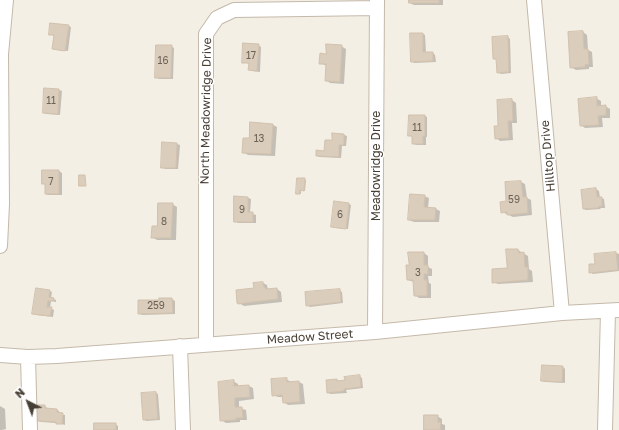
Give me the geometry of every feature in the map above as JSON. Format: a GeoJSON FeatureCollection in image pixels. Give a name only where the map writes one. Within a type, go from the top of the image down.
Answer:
{"type":"FeatureCollection","features":[{"type":"Feature","properties":{"kind":"street"},"geometry":{"type":"LineString","coordinates":[[0,246],[2,204],[0,54],[6,0]]}},
{"type":"Feature","properties":{"kind":"street","name":"Hilltop Drive"},"geometry":{"type":"LineString","coordinates":[[534,0],[562,313]]}},
{"type":"Feature","properties":{"kind":"street","name":"Meadowridge Drive"},"geometry":{"type":"LineString","coordinates":[[375,332],[377,4]]}},
{"type":"Feature","properties":{"kind":"street","name":"North Meadowridge Drive"},"geometry":{"type":"LineString","coordinates":[[206,344],[206,34],[217,18],[234,10],[377,4]]}},
{"type":"Feature","properties":{"kind":"street"},"geometry":{"type":"LineString","coordinates":[[605,430],[613,310]]}},
{"type":"Feature","properties":{"kind":"street","name":"Meadow Street"},"geometry":{"type":"LineString","coordinates":[[0,355],[28,357],[375,332],[562,313],[613,310]]}},
{"type":"Feature","properties":{"kind":"street"},"geometry":{"type":"LineString","coordinates":[[180,346],[183,430]]}},
{"type":"Feature","properties":{"kind":"street"},"geometry":{"type":"LineString","coordinates":[[28,357],[30,430]]}},
{"type":"Feature","properties":{"kind":"building"},"geometry":{"type":"Polygon","coordinates":[[[409,0],[439,0],[439,3],[409,3],[409,0]]]}},
{"type":"Feature","properties":{"kind":"building"},"geometry":{"type":"Polygon","coordinates":[[[50,23],[69,25],[65,51],[52,49],[54,35],[49,35],[50,23]]]}},
{"type":"Feature","properties":{"kind":"building"},"geometry":{"type":"Polygon","coordinates":[[[583,31],[584,49],[588,49],[589,64],[585,65],[585,67],[570,68],[568,32],[583,31]]]}},
{"type":"Feature","properties":{"kind":"building"},"geometry":{"type":"Polygon","coordinates":[[[410,33],[423,33],[423,52],[433,52],[433,61],[411,62],[410,33]]]}},
{"type":"Feature","properties":{"kind":"building"},"geometry":{"type":"Polygon","coordinates":[[[508,36],[509,72],[497,73],[496,59],[493,59],[492,37],[508,36]]]}},
{"type":"Feature","properties":{"kind":"building"},"geometry":{"type":"Polygon","coordinates":[[[243,43],[259,44],[257,71],[248,70],[249,63],[242,63],[243,43]]]}},
{"type":"Feature","properties":{"kind":"building"},"geometry":{"type":"Polygon","coordinates":[[[326,44],[342,45],[340,82],[325,81],[326,64],[319,64],[320,53],[326,54],[326,44]]]}},
{"type":"Feature","properties":{"kind":"building"},"geometry":{"type":"Polygon","coordinates":[[[156,45],[172,45],[171,78],[155,78],[156,45]]]}},
{"type":"Feature","properties":{"kind":"building"},"geometry":{"type":"Polygon","coordinates":[[[44,88],[59,89],[58,114],[43,113],[44,88]]]}},
{"type":"Feature","properties":{"kind":"building"},"geometry":{"type":"Polygon","coordinates":[[[597,97],[597,106],[606,105],[606,115],[598,116],[599,125],[580,126],[578,99],[597,97]]]}},
{"type":"Feature","properties":{"kind":"building"},"geometry":{"type":"Polygon","coordinates":[[[512,99],[513,121],[508,121],[509,138],[495,139],[494,126],[498,126],[497,100],[512,99]]]}},
{"type":"Feature","properties":{"kind":"building"},"geometry":{"type":"Polygon","coordinates":[[[409,115],[425,115],[425,136],[423,136],[423,144],[412,144],[412,136],[408,136],[409,115]]]}},
{"type":"Feature","properties":{"kind":"building"},"geometry":{"type":"Polygon","coordinates":[[[250,122],[273,124],[271,154],[242,153],[243,138],[249,138],[250,122]]]}},
{"type":"Feature","properties":{"kind":"building"},"geometry":{"type":"Polygon","coordinates":[[[332,133],[344,134],[344,145],[339,145],[339,157],[316,156],[316,150],[324,151],[325,140],[332,140],[332,133]]]}},
{"type":"Feature","properties":{"kind":"building"},"geometry":{"type":"Polygon","coordinates":[[[162,142],[177,143],[176,168],[161,168],[162,142]]]}},
{"type":"Feature","properties":{"kind":"building"},"geometry":{"type":"Polygon","coordinates":[[[42,170],[59,170],[59,194],[45,194],[45,184],[42,184],[42,170]]]}},
{"type":"Feature","properties":{"kind":"building"},"geometry":{"type":"Polygon","coordinates":[[[79,175],[85,175],[86,186],[79,186],[79,175]]]}},
{"type":"Feature","properties":{"kind":"building"},"geometry":{"type":"Polygon","coordinates":[[[297,178],[305,178],[304,191],[300,190],[300,194],[296,194],[297,178]]]}},
{"type":"Feature","properties":{"kind":"building"},"geometry":{"type":"Polygon","coordinates":[[[521,181],[523,197],[527,197],[528,213],[507,215],[507,212],[501,213],[500,202],[506,201],[505,182],[521,181]]]}},
{"type":"Feature","properties":{"kind":"building"},"geometry":{"type":"Polygon","coordinates":[[[596,188],[597,197],[602,197],[602,206],[598,208],[583,209],[581,190],[596,188]]]}},
{"type":"Feature","properties":{"kind":"building"},"geometry":{"type":"Polygon","coordinates":[[[410,194],[425,195],[424,207],[436,208],[435,220],[408,220],[410,194]]]}},
{"type":"Feature","properties":{"kind":"building"},"geometry":{"type":"Polygon","coordinates":[[[234,196],[248,197],[248,212],[253,212],[253,222],[234,222],[234,196]]]}},
{"type":"Feature","properties":{"kind":"building"},"geometry":{"type":"Polygon","coordinates":[[[334,201],[349,203],[346,229],[331,227],[334,201]]]}},
{"type":"Feature","properties":{"kind":"building"},"geometry":{"type":"Polygon","coordinates":[[[158,203],[173,203],[171,238],[151,238],[152,226],[157,226],[158,203]]]}},
{"type":"Feature","properties":{"kind":"building"},"geometry":{"type":"Polygon","coordinates":[[[506,249],[518,249],[519,253],[524,252],[525,267],[528,267],[528,280],[492,283],[492,269],[507,268],[506,249]]]}},
{"type":"Feature","properties":{"kind":"building"},"geometry":{"type":"Polygon","coordinates":[[[408,252],[424,252],[424,265],[428,265],[428,274],[424,274],[424,280],[427,280],[427,296],[414,296],[413,280],[407,280],[406,265],[409,265],[408,252]]]}},
{"type":"Feature","properties":{"kind":"building"},"geometry":{"type":"Polygon","coordinates":[[[616,252],[618,270],[589,273],[589,264],[595,264],[594,254],[616,252]]]}},
{"type":"Feature","properties":{"kind":"building"},"geometry":{"type":"Polygon","coordinates":[[[263,282],[266,289],[277,288],[278,299],[237,303],[236,290],[254,288],[253,283],[263,282]]]}},
{"type":"Feature","properties":{"kind":"building"},"geometry":{"type":"Polygon","coordinates":[[[36,288],[50,290],[49,297],[54,298],[53,301],[48,301],[47,307],[52,307],[50,316],[32,314],[36,288]]]}},
{"type":"Feature","properties":{"kind":"building"},"geometry":{"type":"Polygon","coordinates":[[[340,289],[341,302],[306,306],[305,292],[340,289]]]}},
{"type":"Feature","properties":{"kind":"building"},"geometry":{"type":"Polygon","coordinates":[[[159,298],[172,298],[173,313],[138,314],[138,300],[159,300],[159,298]]]}},
{"type":"Feature","properties":{"kind":"building"},"geometry":{"type":"Polygon","coordinates":[[[542,365],[563,366],[562,382],[541,381],[542,365]]]}},
{"type":"Feature","properties":{"kind":"building"},"geometry":{"type":"Polygon","coordinates":[[[360,375],[361,387],[327,393],[326,380],[345,380],[344,377],[360,375]]]}},
{"type":"Feature","properties":{"kind":"building"},"geometry":{"type":"Polygon","coordinates":[[[287,378],[287,382],[299,381],[300,402],[283,403],[282,395],[272,396],[271,379],[287,378]]]}},
{"type":"Feature","properties":{"kind":"building"},"geometry":{"type":"Polygon","coordinates":[[[234,380],[234,386],[249,385],[250,397],[235,398],[235,407],[242,407],[243,418],[220,421],[218,382],[234,380]]]}},
{"type":"Feature","properties":{"kind":"building"},"geometry":{"type":"Polygon","coordinates":[[[156,392],[158,419],[143,420],[141,393],[156,392]]]}},
{"type":"Feature","properties":{"kind":"building"},"geometry":{"type":"Polygon","coordinates":[[[38,405],[45,405],[45,408],[57,409],[57,412],[63,413],[62,424],[56,424],[56,422],[37,421],[38,405]]]}},
{"type":"Feature","properties":{"kind":"building"},"geometry":{"type":"Polygon","coordinates":[[[424,415],[438,415],[438,422],[441,422],[440,430],[424,430],[424,415]]]}},
{"type":"Feature","properties":{"kind":"building"},"geometry":{"type":"Polygon","coordinates":[[[94,423],[116,423],[116,430],[94,430],[94,423]]]}}]}
